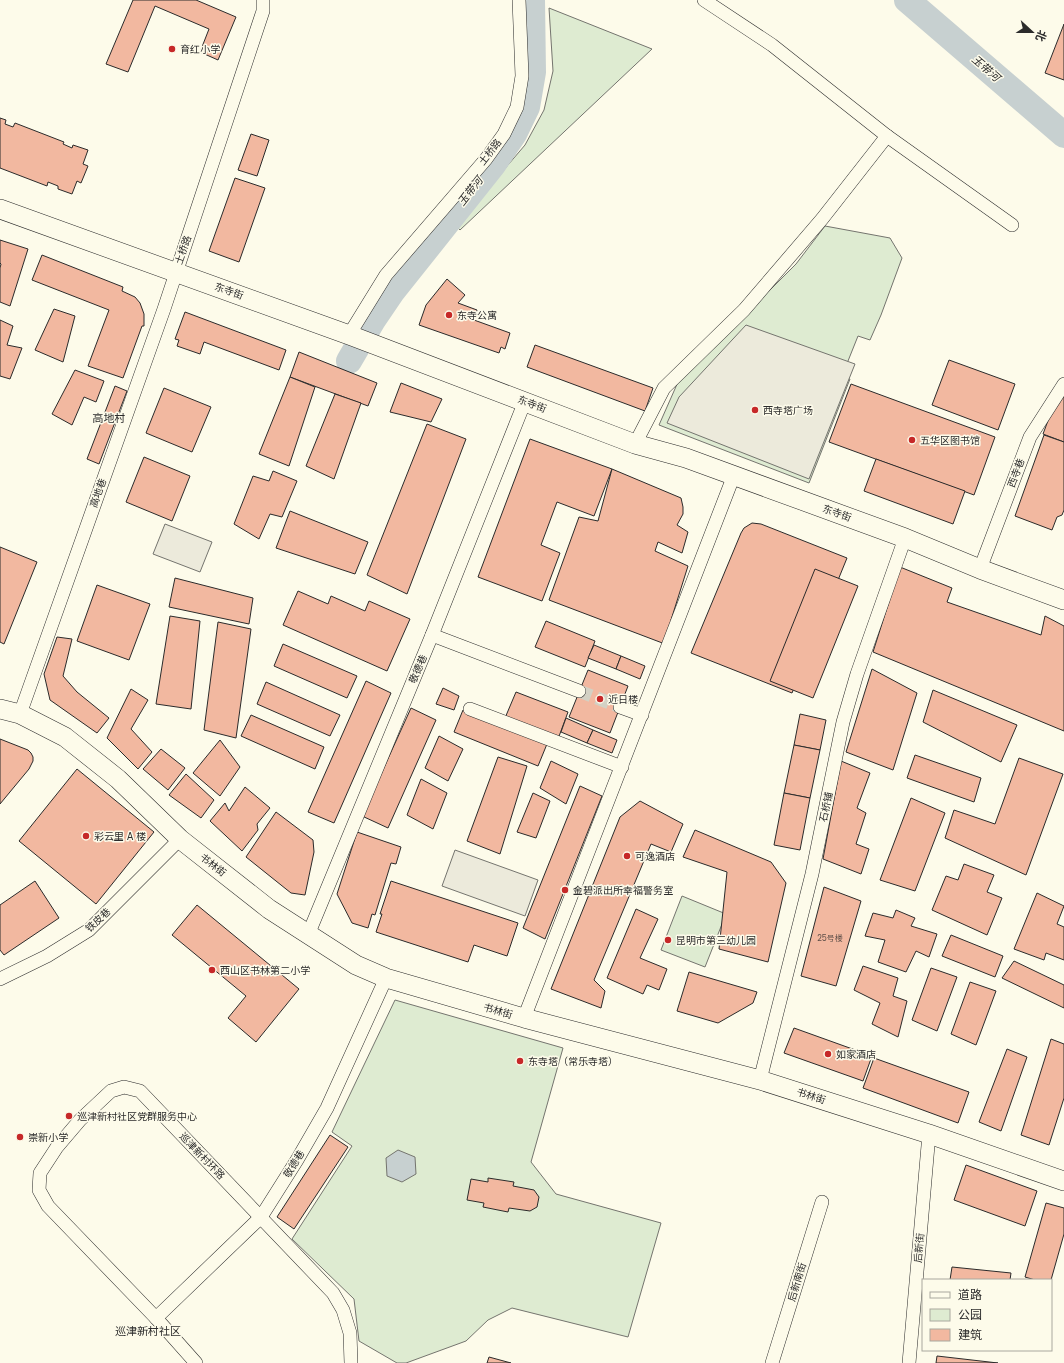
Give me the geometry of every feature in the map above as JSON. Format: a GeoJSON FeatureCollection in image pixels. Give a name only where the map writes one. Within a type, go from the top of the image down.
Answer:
{"type":"FeatureCollection","features":[{"type":"Feature","properties":{"kind":"street","name":"土桥路"},"geometry":{"type":"LineString","coordinates":[[176,272],[263,11],[263,0]]}},
{"type":"Feature","properties":{"kind":"street","name":"土桥路"},"geometry":{"type":"LineString","coordinates":[[351,336],[386,275],[486,158],[504,134],[517,107],[522,76],[519,0]]}},
{"type":"Feature","properties":{"kind":"street"},"geometry":{"type":"LineString","coordinates":[[704,0],[772,46],[888,136],[1012,226]]}},
{"type":"Feature","properties":{"kind":"street"},"geometry":{"type":"LineString","coordinates":[[635,444],[664,388],[744,310],[822,219],[888,136]]}},
{"type":"Feature","properties":{"kind":"street","name":"东寺街"},"geometry":{"type":"LineString","coordinates":[[0,209],[351,336],[635,444],[686,458],[734,475],[905,538],[980,569],[1064,600]]}},
{"type":"Feature","properties":{"kind":"street","name":"高地巷"},"geometry":{"type":"LineString","coordinates":[[20,714],[176,272]]}},
{"type":"Feature","properties":{"kind":"street","name":"西寺巷"},"geometry":{"type":"LineString","coordinates":[[980,569],[1030,437],[1064,384]]}},
{"type":"Feature","properties":{"kind":"street","name":"敬德巷"},"geometry":{"type":"LineString","coordinates":[[308,935],[432,635],[525,401]]}},
{"type":"Feature","properties":{"kind":"street"},"geometry":{"type":"LineString","coordinates":[[524,1018],[734,475]]}},
{"type":"Feature","properties":{"kind":"street","name":"石桥铺"},"geometry":{"type":"LineString","coordinates":[[760,1080],[812,874],[843,722],[857,674],[905,538]]}},
{"type":"Feature","properties":{"kind":"street"},"geometry":{"type":"LineString","coordinates":[[432,635],[579,691]]}},
{"type":"Feature","properties":{"kind":"street"},"geometry":{"type":"LineString","coordinates":[[620,707],[642,715]]}},
{"type":"Feature","properties":{"kind":"street","name":"书林街"},"geometry":{"type":"LineString","coordinates":[[0,709],[20,714],[65,737],[118,778],[180,839],[269,909],[356,965],[386,978],[524,1018],[760,1080],[929,1134],[1064,1180]]}},
{"type":"Feature","properties":{"kind":"street"},"geometry":{"type":"LineString","coordinates":[[470,709],[622,767]]}},
{"type":"Feature","properties":{"kind":"street","name":"铁皮巷"},"geometry":{"type":"LineString","coordinates":[[0,979],[47,956],[89,930],[180,839]]}},
{"type":"Feature","properties":{"kind":"street","name":"敬德巷"},"geometry":{"type":"LineString","coordinates":[[156,1318],[261,1218],[327,1108],[386,978]]}},
{"type":"Feature","properties":{"kind":"street","name":"巡津新村环路"},"geometry":{"type":"LineString","coordinates":[[196,1363],[156,1318],[48,1206],[39,1190],[40,1173],[57,1147],[80,1120],[111,1091],[124,1087],[140,1091],[333,1293],[343,1310],[350,1333],[351,1363]]}},
{"type":"Feature","properties":{"kind":"street","name":"后新街"},"geometry":{"type":"LineString","coordinates":[[909,1363],[929,1134]]}},
{"type":"Feature","properties":{"kind":"street","name":"后新南街"},"geometry":{"type":"LineString","coordinates":[[772,1363],[822,1202]]}},
{"type":"Feature","properties":{"kind":"green space"},"geometry":{"type":"Polygon","coordinates":[[[549,8],[652,49],[460,230],[456,226],[525,145],[544,110],[553,71],[549,8]]]}},
{"type":"Feature","properties":{"kind":"green space"},"geometry":{"type":"Polygon","coordinates":[[[825,226],[890,238],[902,258],[870,340],[858,336],[842,376],[850,379],[809,483],[659,425],[678,382],[796,264],[825,226]]]}},
{"type":"Feature","properties":{"kind":"green space"},"geometry":{"type":"Polygon","coordinates":[[[682,896],[726,914],[705,967],[661,950],[682,896]]]}},
{"type":"Feature","properties":{"kind":"green space"},"geometry":{"type":"Polygon","coordinates":[[[395,1000],[563,1048],[531,1162],[556,1194],[661,1223],[628,1337],[512,1308],[488,1320],[466,1341],[406,1363],[397,1363],[359,1341],[354,1299],[292,1239],[352,1146],[332,1132],[395,1000]]]}},
{"type":"Feature","properties":{"kind":"shaded area","name":"西寺塔广场"},"geometry":{"type":"Polygon","coordinates":[[[746,325],[855,364],[809,479],[667,423],[679,397],[746,325]]]}},
{"type":"Feature","properties":{"kind":"shaded area"},"geometry":{"type":"Polygon","coordinates":[[[165,524],[212,542],[200,572],[153,554],[165,524]]]}},
{"type":"Feature","properties":{"kind":"shaded area"},"geometry":{"type":"Polygon","coordinates":[[[455,850],[538,880],[525,916],[442,886],[455,850]]]}},
{"type":"Feature","properties":{"kind":"shaded area"},"geometry":{"type":"Polygon","coordinates":[[[398,1150],[415,1157],[416,1174],[402,1182],[387,1176],[386,1158],[398,1150]]]}},
{"type":"Feature","properties":{"kind":"building"},"geometry":{"type":"Polygon","coordinates":[[[133,0],[196,0],[236,17],[218,60],[200,52],[209,29],[155,6],[128,72],[106,64],[133,0]]]}},
{"type":"Feature","properties":{"kind":"building"},"geometry":{"type":"Polygon","coordinates":[[[1064,24],[1064,80],[1045,73],[1064,24]]]}},
{"type":"Feature","properties":{"kind":"building"},"geometry":{"type":"Polygon","coordinates":[[[0,118],[6,120],[5,124],[13,127],[15,123],[64,142],[63,144],[72,148],[73,145],[88,150],[83,164],[88,166],[81,183],[77,181],[72,194],[58,189],[58,186],[48,182],[47,186],[0,168],[0,118]]]}},
{"type":"Feature","properties":{"kind":"building"},"geometry":{"type":"Polygon","coordinates":[[[251,134],[269,140],[257,176],[238,170],[251,134]]]}},
{"type":"Feature","properties":{"kind":"building"},"geometry":{"type":"Polygon","coordinates":[[[235,178],[265,188],[239,262],[209,251],[235,178]]]}},
{"type":"Feature","properties":{"kind":"building"},"geometry":{"type":"Polygon","coordinates":[[[0,240],[28,249],[10,306],[0,302],[0,240]]]}},
{"type":"Feature","properties":{"kind":"building"},"geometry":{"type":"Polygon","coordinates":[[[42,255],[123,287],[122,291],[135,297],[140,303],[144,314],[144,326],[142,326],[123,378],[88,366],[109,310],[32,280],[42,255]]]}},
{"type":"Feature","properties":{"kind":"building","name":"东寺公寓"},"geometry":{"type":"Polygon","coordinates":[[[447,279],[465,295],[458,303],[477,310],[474,320],[510,333],[505,349],[501,347],[499,353],[419,325],[426,305],[447,279]]]}},
{"type":"Feature","properties":{"kind":"building"},"geometry":{"type":"Polygon","coordinates":[[[54,309],[75,316],[63,362],[35,350],[54,309]]]}},
{"type":"Feature","properties":{"kind":"building"},"geometry":{"type":"Polygon","coordinates":[[[185,312],[286,350],[279,370],[204,342],[200,354],[177,346],[179,340],[175,339],[185,312]]]}},
{"type":"Feature","properties":{"kind":"building"},"geometry":{"type":"Polygon","coordinates":[[[0,320],[13,326],[7,345],[22,348],[10,379],[0,376],[0,320]]]}},
{"type":"Feature","properties":{"kind":"building"},"geometry":{"type":"Polygon","coordinates":[[[535,345],[653,388],[645,411],[527,367],[535,345]]]}},
{"type":"Feature","properties":{"kind":"building"},"geometry":{"type":"Polygon","coordinates":[[[299,352],[377,383],[368,406],[290,377],[299,352]]]}},
{"type":"Feature","properties":{"kind":"building"},"geometry":{"type":"Polygon","coordinates":[[[949,360],[1015,384],[998,430],[932,405],[949,360]]]}},
{"type":"Feature","properties":{"kind":"building"},"geometry":{"type":"Polygon","coordinates":[[[75,370],[104,381],[96,402],[84,397],[72,425],[52,414],[75,370]]]}},
{"type":"Feature","properties":{"kind":"building"},"geometry":{"type":"Polygon","coordinates":[[[290,377],[315,387],[289,466],[259,454],[290,377]]]}},
{"type":"Feature","properties":{"kind":"building"},"geometry":{"type":"Polygon","coordinates":[[[401,383],[442,399],[431,422],[390,412],[401,383]]]}},
{"type":"Feature","properties":{"kind":"building","name":"五华区图书馆"},"geometry":{"type":"Polygon","coordinates":[[[851,384],[995,437],[974,495],[829,442],[851,384]]]}},
{"type":"Feature","properties":{"kind":"building"},"geometry":{"type":"Polygon","coordinates":[[[115,386],[127,391],[99,464],[87,459],[115,386]]]}},
{"type":"Feature","properties":{"kind":"building"},"geometry":{"type":"Polygon","coordinates":[[[164,388],[211,407],[192,452],[146,433],[164,388]]]}},
{"type":"Feature","properties":{"kind":"building"},"geometry":{"type":"Polygon","coordinates":[[[335,394],[361,403],[334,479],[306,466],[335,394]]]}},
{"type":"Feature","properties":{"kind":"building"},"geometry":{"type":"Polygon","coordinates":[[[1058,394],[1064,397],[1064,442],[1043,434],[1058,394]]]}},
{"type":"Feature","properties":{"kind":"building"},"geometry":{"type":"Polygon","coordinates":[[[427,424],[466,439],[407,594],[367,575],[427,424]]]}},
{"type":"Feature","properties":{"kind":"building"},"geometry":{"type":"Polygon","coordinates":[[[1044,435],[1064,442],[1064,510],[1062,515],[1057,517],[1052,530],[1015,516],[1044,435]]]}},
{"type":"Feature","properties":{"kind":"building"},"geometry":{"type":"Polygon","coordinates":[[[530,439],[612,469],[594,516],[557,502],[541,545],[560,553],[542,601],[478,577],[530,439]]]}},
{"type":"Feature","properties":{"kind":"building"},"geometry":{"type":"Polygon","coordinates":[[[144,457],[190,476],[172,521],[126,502],[144,457]]]}},
{"type":"Feature","properties":{"kind":"building"},"geometry":{"type":"Polygon","coordinates":[[[876,459],[965,491],[953,524],[864,491],[876,459]]]}},
{"type":"Feature","properties":{"kind":"building"},"geometry":{"type":"Polygon","coordinates":[[[612,469],[681,498],[683,514],[677,525],[688,532],[682,553],[658,542],[655,551],[688,566],[671,620],[675,621],[665,644],[549,600],[579,517],[598,521],[612,469]]]}},
{"type":"Feature","properties":{"kind":"building"},"geometry":{"type":"Polygon","coordinates":[[[273,471],[297,481],[282,517],[270,514],[259,539],[234,524],[253,476],[269,481],[273,471]]]}},
{"type":"Feature","properties":{"kind":"building"},"geometry":{"type":"Polygon","coordinates":[[[290,511],[368,542],[355,574],[276,548],[290,511]]]}},
{"type":"Feature","properties":{"kind":"building"},"geometry":{"type":"Polygon","coordinates":[[[752,523],[761,524],[847,558],[792,693],[691,653],[741,533],[744,528],[752,523]]]}},
{"type":"Feature","properties":{"kind":"building"},"geometry":{"type":"Polygon","coordinates":[[[0,547],[37,562],[4,644],[0,642],[0,547]]]}},
{"type":"Feature","properties":{"kind":"building"},"geometry":{"type":"Polygon","coordinates":[[[900,567],[952,588],[947,602],[1041,635],[1045,616],[1064,626],[1064,731],[873,652],[900,567]]]}},
{"type":"Feature","properties":{"kind":"building"},"geometry":{"type":"Polygon","coordinates":[[[815,569],[858,586],[813,698],[770,681],[815,569]]]}},
{"type":"Feature","properties":{"kind":"building"},"geometry":{"type":"Polygon","coordinates":[[[175,578],[253,598],[249,624],[169,607],[175,578]]]}},
{"type":"Feature","properties":{"kind":"building"},"geometry":{"type":"Polygon","coordinates":[[[97,585],[150,604],[129,660],[77,641],[97,585]]]}},
{"type":"Feature","properties":{"kind":"building"},"geometry":{"type":"Polygon","coordinates":[[[298,591],[328,604],[331,596],[365,611],[369,601],[410,619],[387,671],[283,625],[298,591]]]}},
{"type":"Feature","properties":{"kind":"building"},"geometry":{"type":"Polygon","coordinates":[[[170,616],[200,621],[191,709],[156,704],[170,616]]]}},
{"type":"Feature","properties":{"kind":"building"},"geometry":{"type":"Polygon","coordinates":[[[546,621],[595,641],[585,667],[535,647],[546,621]]]}},
{"type":"Feature","properties":{"kind":"building"},"geometry":{"type":"Polygon","coordinates":[[[218,622],[251,629],[236,738],[204,730],[218,622]]]}},
{"type":"Feature","properties":{"kind":"building"},"geometry":{"type":"Polygon","coordinates":[[[57,637],[72,639],[63,676],[77,692],[109,718],[97,733],[50,700],[44,674],[57,637]]]}},
{"type":"Feature","properties":{"kind":"building"},"geometry":{"type":"Polygon","coordinates":[[[283,644],[357,676],[347,698],[274,666],[283,644]]]}},
{"type":"Feature","properties":{"kind":"building"},"geometry":{"type":"Polygon","coordinates":[[[594,645],[621,656],[616,669],[588,658],[594,645]]]}},
{"type":"Feature","properties":{"kind":"building"},"geometry":{"type":"Polygon","coordinates":[[[621,656],[645,666],[640,679],[616,669],[621,656]]]}},
{"type":"Feature","properties":{"kind":"building"},"geometry":{"type":"Polygon","coordinates":[[[872,669],[917,693],[893,770],[846,752],[872,669]]]}},
{"type":"Feature","properties":{"kind":"building","name":"近日楼"},"geometry":{"type":"Polygon","coordinates":[[[588,670],[628,686],[610,733],[569,717],[588,670]]]}},
{"type":"Feature","properties":{"kind":"building"},"geometry":{"type":"Polygon","coordinates":[[[366,681],[391,693],[334,823],[308,812],[366,681]]]}},
{"type":"Feature","properties":{"kind":"building"},"geometry":{"type":"Polygon","coordinates":[[[266,682],[340,715],[330,736],[257,704],[266,682]]]}},
{"type":"Feature","properties":{"kind":"building"},"geometry":{"type":"Polygon","coordinates":[[[443,688],[459,696],[454,710],[436,704],[443,688]]]}},
{"type":"Feature","properties":{"kind":"building"},"geometry":{"type":"Polygon","coordinates":[[[131,689],[148,700],[131,729],[152,752],[138,769],[107,738],[131,689]]]}},
{"type":"Feature","properties":{"kind":"building"},"geometry":{"type":"Polygon","coordinates":[[[933,690],[1017,725],[1001,762],[923,722],[933,690]]]}},
{"type":"Feature","properties":{"kind":"building"},"geometry":{"type":"Polygon","coordinates":[[[516,692],[568,712],[558,739],[505,718],[516,692]]]}},
{"type":"Feature","properties":{"kind":"building"},"geometry":{"type":"Polygon","coordinates":[[[411,708],[436,720],[388,828],[362,816],[411,708]]]}},
{"type":"Feature","properties":{"kind":"building"},"geometry":{"type":"Polygon","coordinates":[[[463,710],[547,744],[538,766],[454,732],[463,710]]]}},
{"type":"Feature","properties":{"kind":"building"},"geometry":{"type":"Polygon","coordinates":[[[800,714],[826,720],[820,750],[794,745],[800,714]]]}},
{"type":"Feature","properties":{"kind":"building"},"geometry":{"type":"Polygon","coordinates":[[[251,715],[324,747],[315,769],[241,736],[251,715]]]}},
{"type":"Feature","properties":{"kind":"building"},"geometry":{"type":"Polygon","coordinates":[[[566,718],[593,730],[587,743],[561,732],[566,718]]]}},
{"type":"Feature","properties":{"kind":"building"},"geometry":{"type":"Polygon","coordinates":[[[593,730],[617,740],[612,753],[587,743],[593,730]]]}},
{"type":"Feature","properties":{"kind":"building"},"geometry":{"type":"Polygon","coordinates":[[[439,736],[463,749],[448,781],[425,768],[439,736]]]}},
{"type":"Feature","properties":{"kind":"building"},"geometry":{"type":"Polygon","coordinates":[[[0,739],[28,750],[33,757],[33,761],[29,769],[0,804],[0,739]]]}},
{"type":"Feature","properties":{"kind":"building"},"geometry":{"type":"Polygon","coordinates":[[[220,740],[240,767],[220,796],[193,773],[220,740]]]}},
{"type":"Feature","properties":{"kind":"building"},"geometry":{"type":"Polygon","coordinates":[[[794,745],[820,750],[810,798],[784,793],[794,745]]]}},
{"type":"Feature","properties":{"kind":"building"},"geometry":{"type":"Polygon","coordinates":[[[161,749],[185,768],[168,790],[143,769],[161,749]]]}},
{"type":"Feature","properties":{"kind":"building"},"geometry":{"type":"Polygon","coordinates":[[[915,755],[981,778],[974,802],[907,778],[915,755]]]}},
{"type":"Feature","properties":{"kind":"building"},"geometry":{"type":"Polygon","coordinates":[[[498,757],[527,766],[500,854],[467,841],[498,757]]]}},
{"type":"Feature","properties":{"kind":"building"},"geometry":{"type":"Polygon","coordinates":[[[1019,758],[1063,774],[1026,875],[945,838],[954,810],[995,824],[1019,758]]]}},
{"type":"Feature","properties":{"kind":"building"},"geometry":{"type":"Polygon","coordinates":[[[551,761],[578,774],[566,804],[540,788],[551,761]]]}},
{"type":"Feature","properties":{"kind":"building"},"geometry":{"type":"Polygon","coordinates":[[[841,761],[870,773],[857,808],[866,813],[856,844],[869,849],[861,874],[823,859],[841,761]]]}},
{"type":"Feature","properties":{"kind":"building","name":"彩云里 A 楼"},"geometry":{"type":"Polygon","coordinates":[[[77,769],[154,832],[96,904],[19,841],[77,769]]]}},
{"type":"Feature","properties":{"kind":"building"},"geometry":{"type":"Polygon","coordinates":[[[186,774],[214,800],[201,818],[169,795],[186,774]]]}},
{"type":"Feature","properties":{"kind":"building"},"geometry":{"type":"Polygon","coordinates":[[[421,779],[447,793],[433,829],[407,815],[421,779]]]}},
{"type":"Feature","properties":{"kind":"building"},"geometry":{"type":"Polygon","coordinates":[[[580,786],[602,796],[545,939],[523,928],[580,786]]]}},
{"type":"Feature","properties":{"kind":"building"},"geometry":{"type":"Polygon","coordinates":[[[245,787],[270,808],[257,824],[258,830],[242,851],[210,821],[225,803],[229,811],[245,787]]]}},
{"type":"Feature","properties":{"kind":"building"},"geometry":{"type":"Polygon","coordinates":[[[533,793],[550,801],[536,838],[517,832],[533,793]]]}},
{"type":"Feature","properties":{"kind":"building"},"geometry":{"type":"Polygon","coordinates":[[[784,793],[810,798],[800,850],[774,845],[784,793]]]}},
{"type":"Feature","properties":{"kind":"building"},"geometry":{"type":"Polygon","coordinates":[[[911,798],[945,813],[915,891],[880,880],[911,798]]]}},
{"type":"Feature","properties":{"kind":"building"},"geometry":{"type":"Polygon","coordinates":[[[640,801],[683,824],[671,852],[651,844],[594,980],[605,991],[601,1008],[551,989],[620,817],[640,801]]]}},
{"type":"Feature","properties":{"kind":"building"},"geometry":{"type":"Polygon","coordinates":[[[276,812],[313,840],[314,852],[305,895],[291,893],[246,857],[276,812]]]}},
{"type":"Feature","properties":{"kind":"building"},"geometry":{"type":"Polygon","coordinates":[[[695,830],[771,862],[786,883],[768,962],[719,949],[727,872],[683,857],[695,830]]]}},
{"type":"Feature","properties":{"kind":"building"},"geometry":{"type":"Polygon","coordinates":[[[357,832],[401,847],[396,864],[391,863],[375,915],[372,914],[368,928],[352,923],[337,894],[357,832]]]}},
{"type":"Feature","properties":{"kind":"building"},"geometry":{"type":"Polygon","coordinates":[[[964,864],[994,875],[987,892],[1002,898],[987,935],[932,910],[946,876],[958,880],[964,864]]]}},
{"type":"Feature","properties":{"kind":"building"},"geometry":{"type":"Polygon","coordinates":[[[35,881],[59,918],[4,955],[0,950],[0,905],[35,881]]]}},
{"type":"Feature","properties":{"kind":"building"},"geometry":{"type":"Polygon","coordinates":[[[391,881],[518,923],[507,956],[474,945],[468,962],[376,932],[382,914],[380,914],[391,881]]]}},
{"type":"Feature","properties":{"kind":"building"},"geometry":{"type":"Polygon","coordinates":[[[824,887],[861,901],[836,986],[801,976],[824,887]]]}},
{"type":"Feature","properties":{"kind":"building"},"geometry":{"type":"Polygon","coordinates":[[[1037,893],[1064,906],[1057,924],[1064,927],[1064,960],[1046,953],[1044,960],[1014,949],[1037,893]]]}},
{"type":"Feature","properties":{"kind":"building"},"geometry":{"type":"Polygon","coordinates":[[[197,905],[299,989],[256,1042],[228,1018],[246,996],[172,935],[197,905]]]}},
{"type":"Feature","properties":{"kind":"building"},"geometry":{"type":"Polygon","coordinates":[[[636,909],[658,919],[640,958],[667,969],[659,990],[647,985],[643,994],[607,978],[636,909]]]}},
{"type":"Feature","properties":{"kind":"building"},"geometry":{"type":"Polygon","coordinates":[[[896,910],[915,918],[911,926],[937,934],[929,957],[916,951],[906,972],[878,962],[885,940],[865,936],[873,913],[893,918],[896,910]]]}},
{"type":"Feature","properties":{"kind":"building"},"geometry":{"type":"Polygon","coordinates":[[[951,935],[1003,956],[995,977],[942,956],[951,935]]]}},
{"type":"Feature","properties":{"kind":"building"},"geometry":{"type":"Polygon","coordinates":[[[1014,961],[1064,985],[1064,1008],[1002,978],[1014,961]]]}},
{"type":"Feature","properties":{"kind":"building"},"geometry":{"type":"Polygon","coordinates":[[[863,966],[898,978],[893,996],[907,1001],[898,1037],[872,1024],[880,1003],[854,990],[863,966]]]}},
{"type":"Feature","properties":{"kind":"building"},"geometry":{"type":"Polygon","coordinates":[[[931,968],[957,977],[937,1031],[912,1020],[931,968]]]}},
{"type":"Feature","properties":{"kind":"building"},"geometry":{"type":"Polygon","coordinates":[[[689,972],[757,992],[753,1003],[718,1023],[677,1011],[689,972]]]}},
{"type":"Feature","properties":{"kind":"building"},"geometry":{"type":"Polygon","coordinates":[[[970,982],[996,991],[976,1045],[951,1034],[970,982]]]}},
{"type":"Feature","properties":{"kind":"building","name":"如家酒店"},"geometry":{"type":"Polygon","coordinates":[[[794,1028],[872,1056],[863,1081],[784,1053],[794,1028]]]}},
{"type":"Feature","properties":{"kind":"building"},"geometry":{"type":"Polygon","coordinates":[[[1051,1039],[1064,1044],[1064,1098],[1049,1145],[1021,1135],[1051,1039]]]}},
{"type":"Feature","properties":{"kind":"building"},"geometry":{"type":"Polygon","coordinates":[[[1007,1049],[1027,1057],[1001,1131],[979,1122],[1007,1049]]]}},
{"type":"Feature","properties":{"kind":"building"},"geometry":{"type":"Polygon","coordinates":[[[874,1058],[969,1092],[958,1123],[863,1088],[874,1058]]]}},
{"type":"Feature","properties":{"kind":"building"},"geometry":{"type":"Polygon","coordinates":[[[330,1135],[348,1147],[294,1229],[277,1217],[330,1135]]]}},
{"type":"Feature","properties":{"kind":"building"},"geometry":{"type":"Polygon","coordinates":[[[966,1165],[1037,1191],[1025,1226],[954,1200],[966,1165]]]}},
{"type":"Feature","properties":{"kind":"building"},"geometry":{"type":"Polygon","coordinates":[[[488,1178],[514,1182],[513,1186],[534,1190],[539,1197],[537,1207],[530,1211],[509,1208],[508,1212],[483,1207],[484,1203],[467,1200],[471,1179],[488,1182],[488,1178]]]}},
{"type":"Feature","properties":{"kind":"building"},"geometry":{"type":"Polygon","coordinates":[[[1046,1203],[1064,1208],[1064,1234],[1051,1279],[1032,1279],[1025,1277],[1046,1203]]]}},
{"type":"Feature","properties":{"kind":"building"},"geometry":{"type":"Polygon","coordinates":[[[952,1267],[1011,1273],[1010,1279],[950,1279],[952,1267]]]}},
{"type":"Feature","properties":{"kind":"building"},"geometry":{"type":"Polygon","coordinates":[[[937,1356],[998,1363],[936,1363],[937,1356]]]}},
{"type":"Feature","properties":{"kind":"building"},"geometry":{"type":"Polygon","coordinates":[[[489,1357],[511,1363],[487,1363],[489,1357]]]}},
{"type":"Feature","properties":{"kind":"waterway","name":"玉带河"},"geometry":{"type":"LineString","coordinates":[[349,361],[373,320],[392,292],[493,165],[514,134],[527,107],[533,72],[532,0]]}},
{"type":"Feature","properties":{"kind":"waterway","name":"玉带河"},"geometry":{"type":"LineString","coordinates":[[907,0],[1064,135]]}},
{"type":"Feature","properties":{"kind":"tunnel"},"geometry":{"type":"LineString","coordinates":[[579,691],[620,707]]}},
{"type":"Feature","properties":{"kind":"place","name":"育红小学"},"geometry":{"type":"Point","coordinates":[172,49]}},
{"type":"Feature","properties":{"kind":"place","name":"东寺公寓"},"geometry":{"type":"Point","coordinates":[449,315]}},
{"type":"Feature","properties":{"kind":"place","name":"西寺塔广场"},"geometry":{"type":"Point","coordinates":[755,410]}},
{"type":"Feature","properties":{"kind":"place","name":"五华区图书馆"},"geometry":{"type":"Point","coordinates":[912,440]}},
{"type":"Feature","properties":{"kind":"place","name":"近日楼"},"geometry":{"type":"Point","coordinates":[600,699]}},
{"type":"Feature","properties":{"kind":"place","name":"彩云里 A 楼"},"geometry":{"type":"Point","coordinates":[86,836]}},
{"type":"Feature","properties":{"kind":"place","name":"可逸酒店"},"geometry":{"type":"Point","coordinates":[627,856]}},
{"type":"Feature","properties":{"kind":"place","name":"金碧派出所幸福警务室"},"geometry":{"type":"Point","coordinates":[565,890]}},
{"type":"Feature","properties":{"kind":"place","name":"昆明市第三幼儿园"},"geometry":{"type":"Point","coordinates":[668,940]}},
{"type":"Feature","properties":{"kind":"place","name":"西山区书林第二小学"},"geometry":{"type":"Point","coordinates":[212,970]}},
{"type":"Feature","properties":{"kind":"place","name":"如家酒店"},"geometry":{"type":"Point","coordinates":[828,1054]}},
{"type":"Feature","properties":{"kind":"place","name":"东寺塔（常乐寺塔）"},"geometry":{"type":"Point","coordinates":[520,1061]}},
{"type":"Feature","properties":{"kind":"place","name":"巡津新村社区党群服务中心"},"geometry":{"type":"Point","coordinates":[69,1116]}},
{"type":"Feature","properties":{"kind":"place","name":"崇新小学"},"geometry":{"type":"Point","coordinates":[20,1137]}},
{"type":"Feature","properties":{"kind":"district","name":"高地村"},"geometry":{"type":"Point","coordinates":[109,418]}},
{"type":"Feature","properties":{"kind":"district","name":"巡津新村社区"},"geometry":{"type":"Point","coordinates":[148,1331]}}]}
